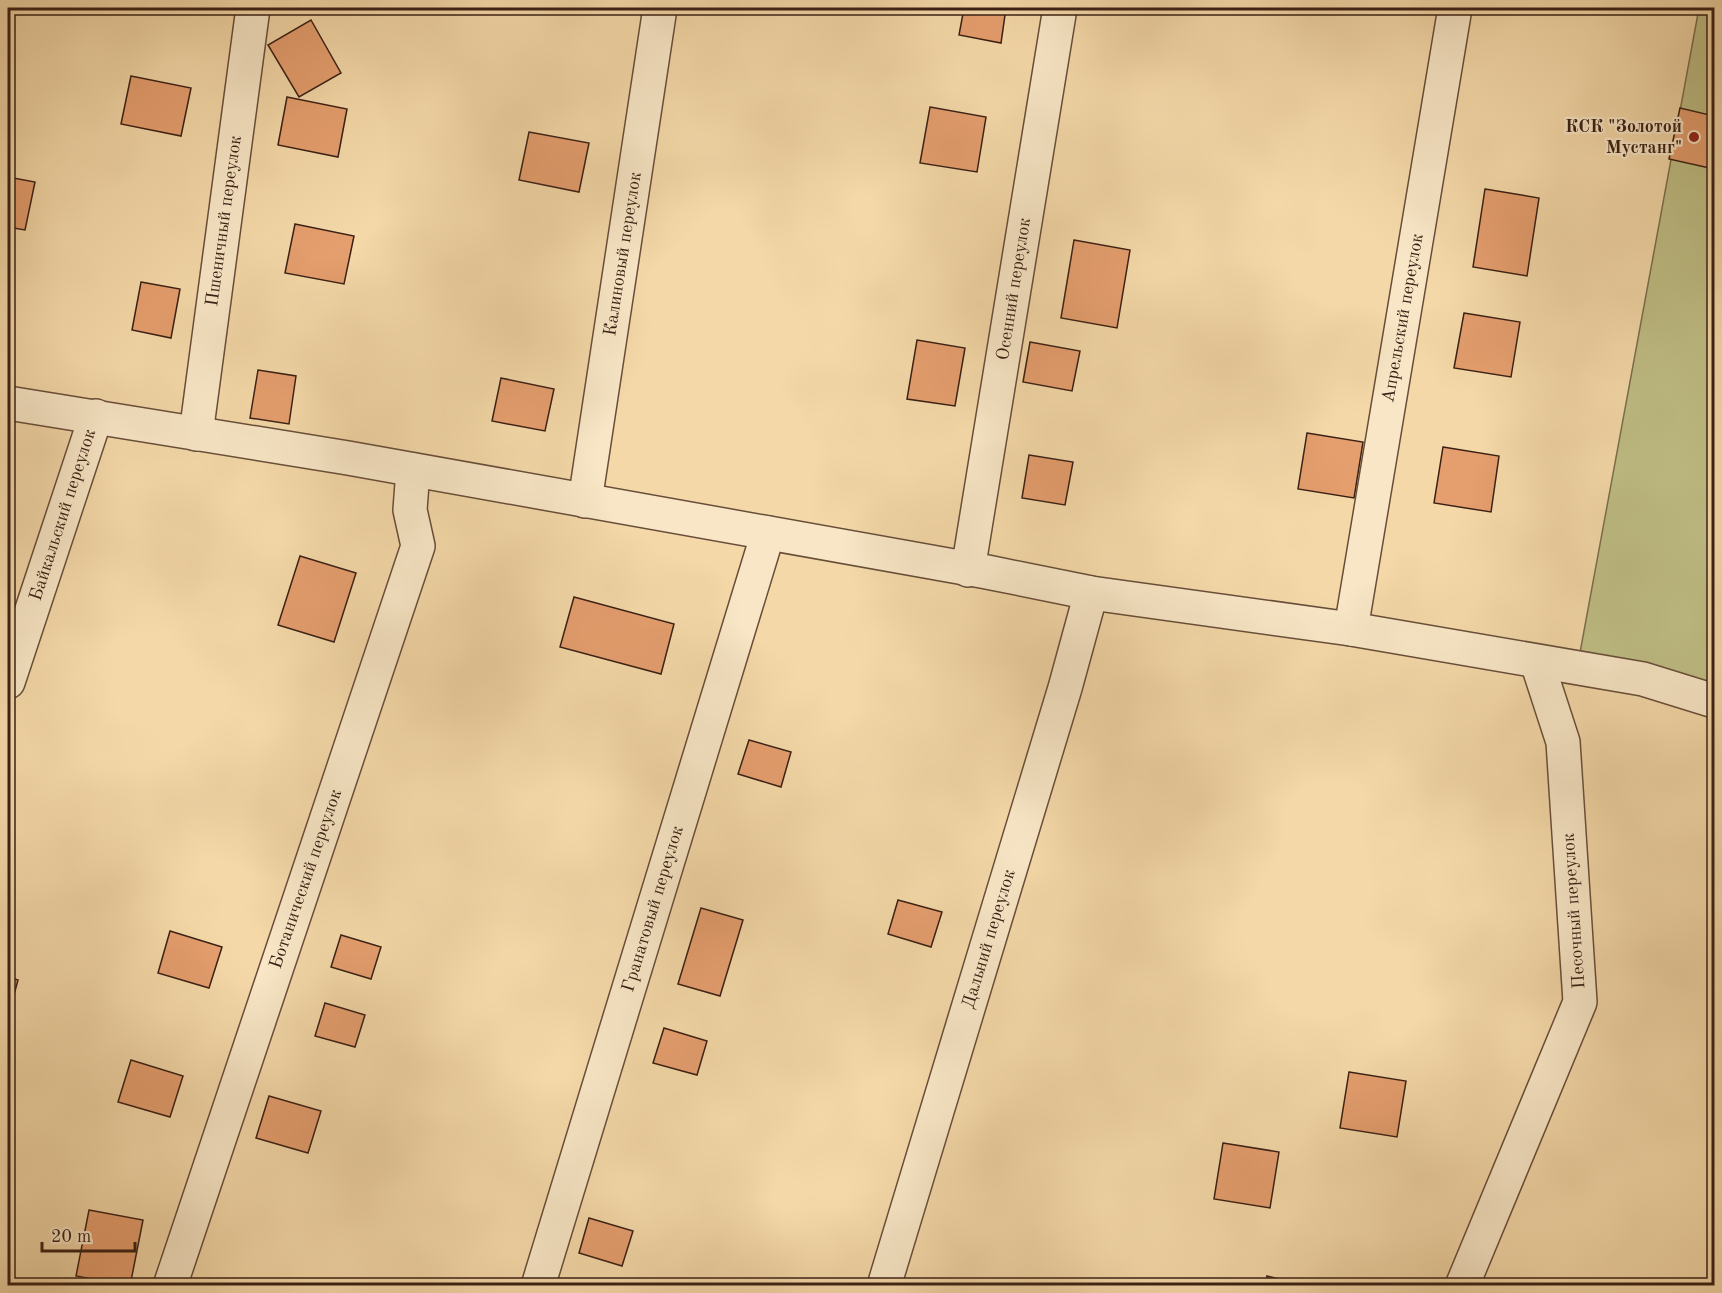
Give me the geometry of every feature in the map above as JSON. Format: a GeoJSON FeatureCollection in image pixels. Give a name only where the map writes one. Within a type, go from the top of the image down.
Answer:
{"type":"FeatureCollection","features":[{"type":"Feature","properties":{"kind":"street","name":"Пшеничный переулок"},"geometry":{"type":"LineString","coordinates":[[196,434],[253,8]]}},
{"type":"Feature","properties":{"kind":"street","name":"Калиновый переулок"},"geometry":{"type":"LineString","coordinates":[[585,501],[660,8]]}},
{"type":"Feature","properties":{"kind":"street","name":"Осенний переулок"},"geometry":{"type":"LineString","coordinates":[[968,570],[1060,8]]}},
{"type":"Feature","properties":{"kind":"street","name":"Апрельский переулок"},"geometry":{"type":"LineString","coordinates":[[1351,629],[1455,8]]}},
{"type":"Feature","properties":{"kind":"street"},"geometry":{"type":"LineString","coordinates":[[8,403],[413,470],[1092,593],[1351,629],[1643,679],[1714,701]]}},
{"type":"Feature","properties":{"kind":"street","name":"Байкальский переулок"},"geometry":{"type":"LineString","coordinates":[[8,682],[96,416]]}},
{"type":"Feature","properties":{"kind":"street","name":"Ботанический переулок"},"geometry":{"type":"LineString","coordinates":[[170,1286],[418,546],[410,510],[413,470]]}},
{"type":"Feature","properties":{"kind":"street","name":"Гранатовый переулок"},"geometry":{"type":"LineString","coordinates":[[538,1286],[768,533]]}},
{"type":"Feature","properties":{"kind":"street","name":"Дальний переулок"},"geometry":{"type":"LineString","coordinates":[[884,1286],[1092,593]]}},
{"type":"Feature","properties":{"kind":"street","name":"Песочный переулок"},"geometry":{"type":"LineString","coordinates":[[1462,1286],[1580,1002],[1563,742],[1537,662]]}},
{"type":"Feature","properties":{"kind":"shaded area"},"geometry":{"type":"Polygon","coordinates":[[[1699,8],[1714,8],[1714,685],[1579,658],[1699,8]]]}},
{"type":"Feature","properties":{"kind":"building"},"geometry":{"type":"Polygon","coordinates":[[[964,8],[1006,8],[1001,43],[959,35],[964,8]]]}},
{"type":"Feature","properties":{"kind":"building"},"geometry":{"type":"Polygon","coordinates":[[[311,20],[341,73],[299,97],[268,45],[311,20]]]}},
{"type":"Feature","properties":{"kind":"building"},"geometry":{"type":"Polygon","coordinates":[[[131,76],[191,88],[181,136],[121,124],[131,76]]]}},
{"type":"Feature","properties":{"kind":"building"},"geometry":{"type":"Polygon","coordinates":[[[287,97],[347,109],[338,157],[278,145],[287,97]]]}},
{"type":"Feature","properties":{"kind":"building"},"geometry":{"type":"Polygon","coordinates":[[[930,107],[986,117],[977,172],[920,163],[930,107]]]}},
{"type":"Feature","properties":{"kind":"building","name":"КСК \"Золотой Мустанг\""},"geometry":{"type":"Polygon","coordinates":[[[1680,108],[1714,116],[1714,169],[1669,159],[1680,108]]]}},
{"type":"Feature","properties":{"kind":"building"},"geometry":{"type":"Polygon","coordinates":[[[529,132],[589,143],[579,192],[519,180],[529,132]]]}},
{"type":"Feature","properties":{"kind":"building"},"geometry":{"type":"Polygon","coordinates":[[[8,177],[35,182],[25,230],[8,227],[8,177]]]}},
{"type":"Feature","properties":{"kind":"building"},"geometry":{"type":"Polygon","coordinates":[[[1485,189],[1539,198],[1527,276],[1473,267],[1485,189]]]}},
{"type":"Feature","properties":{"kind":"building"},"geometry":{"type":"Polygon","coordinates":[[[295,224],[354,236],[344,284],[285,273],[295,224]]]}},
{"type":"Feature","properties":{"kind":"building"},"geometry":{"type":"Polygon","coordinates":[[[8,234],[13,235],[8,263],[8,234]]]}},
{"type":"Feature","properties":{"kind":"building"},"geometry":{"type":"Polygon","coordinates":[[[1074,240],[1130,250],[1117,328],[1061,318],[1074,240]]]}},
{"type":"Feature","properties":{"kind":"building"},"geometry":{"type":"Polygon","coordinates":[[[141,282],[180,289],[171,338],[132,330],[141,282]]]}},
{"type":"Feature","properties":{"kind":"building"},"geometry":{"type":"Polygon","coordinates":[[[1464,313],[1520,322],[1511,377],[1454,368],[1464,313]]]}},
{"type":"Feature","properties":{"kind":"building"},"geometry":{"type":"Polygon","coordinates":[[[917,340],[965,348],[955,406],[907,399],[917,340]]]}},
{"type":"Feature","properties":{"kind":"building"},"geometry":{"type":"Polygon","coordinates":[[[1030,342],[1080,351],[1072,391],[1023,382],[1030,342]]]}},
{"type":"Feature","properties":{"kind":"building"},"geometry":{"type":"Polygon","coordinates":[[[258,370],[296,376],[289,424],[250,418],[258,370]]]}},
{"type":"Feature","properties":{"kind":"building"},"geometry":{"type":"Polygon","coordinates":[[[501,378],[554,389],[545,431],[492,421],[501,378]]]}},
{"type":"Feature","properties":{"kind":"building"},"geometry":{"type":"Polygon","coordinates":[[[1307,433],[1363,442],[1354,498],[1298,489],[1307,433]]]}},
{"type":"Feature","properties":{"kind":"building"},"geometry":{"type":"Polygon","coordinates":[[[1443,447],[1499,456],[1491,512],[1434,503],[1443,447]]]}},
{"type":"Feature","properties":{"kind":"building"},"geometry":{"type":"Polygon","coordinates":[[[1029,455],[1073,462],[1065,505],[1022,498],[1029,455]]]}},
{"type":"Feature","properties":{"kind":"building"},"geometry":{"type":"Polygon","coordinates":[[[300,556],[356,573],[334,642],[278,625],[300,556]]]}},
{"type":"Feature","properties":{"kind":"building"},"geometry":{"type":"Polygon","coordinates":[[[574,597],[674,624],[661,674],[560,647],[574,597]]]}},
{"type":"Feature","properties":{"kind":"building"},"geometry":{"type":"Polygon","coordinates":[[[749,740],[791,752],[781,787],[738,774],[749,740]]]}},
{"type":"Feature","properties":{"kind":"building"},"geometry":{"type":"Polygon","coordinates":[[[898,900],[942,912],[931,947],[888,934],[898,900]]]}},
{"type":"Feature","properties":{"kind":"building"},"geometry":{"type":"Polygon","coordinates":[[[701,908],[743,920],[720,996],[678,984],[701,908]]]}},
{"type":"Feature","properties":{"kind":"building"},"geometry":{"type":"Polygon","coordinates":[[[170,931],[222,947],[209,988],[158,973],[170,931]]]}},
{"type":"Feature","properties":{"kind":"building"},"geometry":{"type":"Polygon","coordinates":[[[341,935],[381,947],[371,979],[331,967],[341,935]]]}},
{"type":"Feature","properties":{"kind":"building"},"geometry":{"type":"Polygon","coordinates":[[[8,977],[18,980],[8,1017],[8,977]]]}},
{"type":"Feature","properties":{"kind":"building"},"geometry":{"type":"Polygon","coordinates":[[[325,1003],[365,1015],[355,1047],[315,1036],[325,1003]]]}},
{"type":"Feature","properties":{"kind":"building"},"geometry":{"type":"Polygon","coordinates":[[[664,1028],[707,1041],[697,1075],[653,1063],[664,1028]]]}},
{"type":"Feature","properties":{"kind":"building"},"geometry":{"type":"Polygon","coordinates":[[[131,1060],[183,1076],[170,1117],[118,1102],[131,1060]]]}},
{"type":"Feature","properties":{"kind":"building"},"geometry":{"type":"Polygon","coordinates":[[[1349,1072],[1406,1081],[1397,1137],[1340,1128],[1349,1072]]]}},
{"type":"Feature","properties":{"kind":"building"},"geometry":{"type":"Polygon","coordinates":[[[269,1096],[321,1111],[308,1153],[256,1138],[269,1096]]]}},
{"type":"Feature","properties":{"kind":"building"},"geometry":{"type":"Polygon","coordinates":[[[1223,1143],[1279,1152],[1270,1208],[1214,1199],[1223,1143]]]}},
{"type":"Feature","properties":{"kind":"building"},"geometry":{"type":"Polygon","coordinates":[[[89,1210],[143,1220],[130,1286],[76,1276],[89,1210]]]}},
{"type":"Feature","properties":{"kind":"building"},"geometry":{"type":"Polygon","coordinates":[[[589,1218],[633,1231],[622,1266],[579,1253],[589,1218]]]}},
{"type":"Feature","properties":{"kind":"building"},"geometry":{"type":"Polygon","coordinates":[[[1267,1276],[1308,1286],[1265,1286],[1267,1276]]]}},
{"type":"Feature","properties":{"kind":"place","name":"КСК \"Золотой Мустанг\""},"geometry":{"type":"Point","coordinates":[1694,137]}}]}
